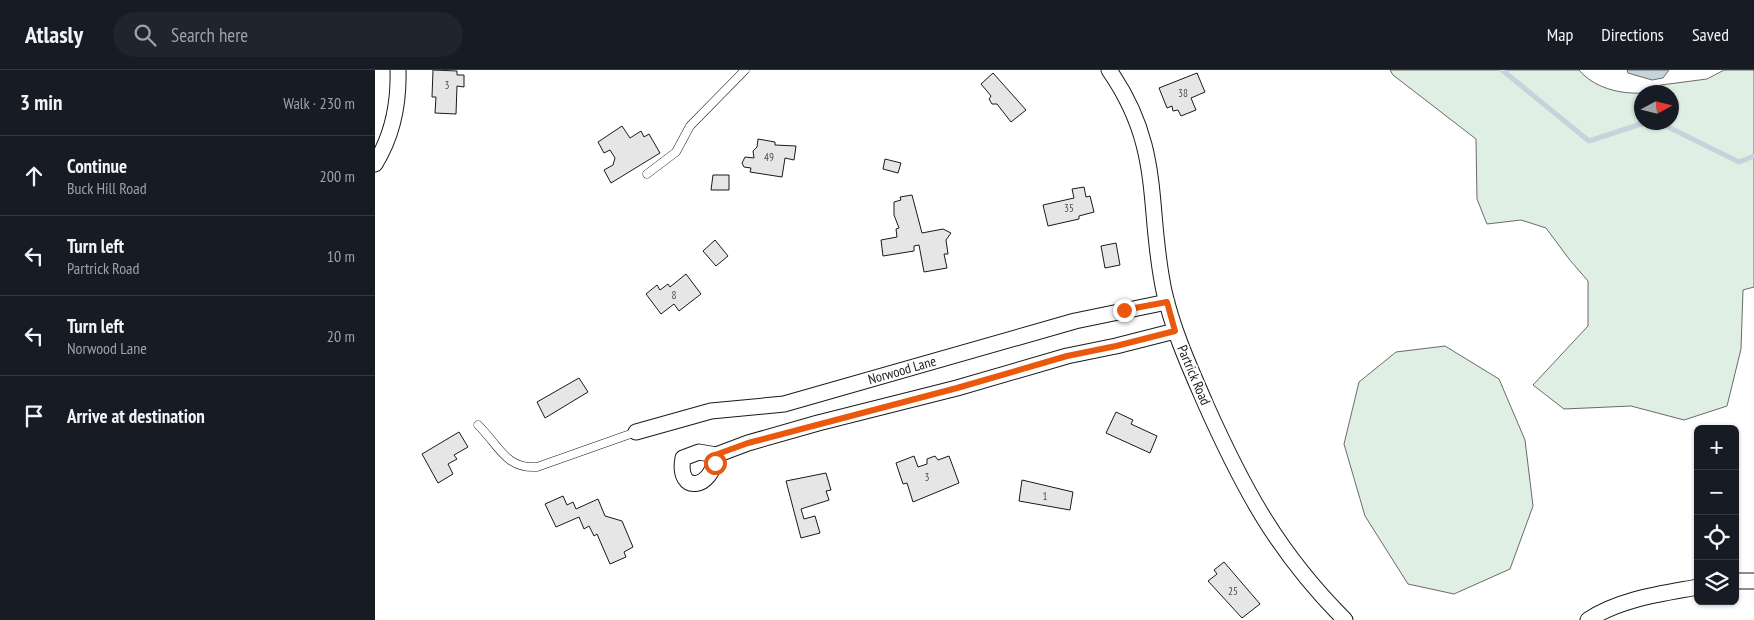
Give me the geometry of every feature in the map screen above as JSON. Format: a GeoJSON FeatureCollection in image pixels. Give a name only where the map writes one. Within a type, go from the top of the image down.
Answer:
{"type":"FeatureCollection","features":[{"type":"Feature","properties":{"kind":"street"},"geometry":{"type":"LineString","coordinates":[[375,164],[389,138],[395,119],[398,70]]}},
{"type":"Feature","properties":{"kind":"street","name":"Partrick Road"},"geometry":{"type":"LineString","coordinates":[[1109,70],[1133,110],[1146,145],[1152,176],[1159,259],[1167,302],[1175,331],[1233,464],[1258,511],[1294,563],[1345,620]]}},
{"type":"Feature","properties":{"kind":"street","name":"Norwood Lane"},"geometry":{"type":"LineString","coordinates":[[636,432],[711,411],[784,404],[1075,321],[1167,302]]}},
{"type":"Feature","properties":{"kind":"street"},"geometry":{"type":"LineString","coordinates":[[715,455],[748,443],[810,425],[957,388],[1067,356],[1175,331]]}},
{"type":"Feature","properties":{"kind":"street"},"geometry":{"type":"LineString","coordinates":[[1739,581],[1754,581]]}},
{"type":"Feature","properties":{"kind":"street"},"geometry":{"type":"LineString","coordinates":[[1587,620],[1609,608],[1631,600],[1694,588]]}},
{"type":"Feature","properties":{"kind":"lane"},"geometry":{"type":"LineString","coordinates":[[647,174],[676,152],[690,126],[745,70]]}},
{"type":"Feature","properties":{"kind":"lane"},"geometry":{"type":"LineString","coordinates":[[478,425],[509,460],[523,468],[537,467],[636,432]]}},
{"type":"Feature","properties":{"kind":"green space"},"geometry":{"type":"Polygon","coordinates":[[[1390,70],[1579,70],[1592,81],[1608,89],[1634,93],[1634,130],[1679,130],[1679,85],[1661,85],[1707,79],[1724,70],[1754,70],[1754,287],[1743,290],[1741,349],[1727,406],[1684,420],[1631,406],[1564,409],[1533,385],[1588,326],[1588,281],[1546,228],[1521,220],[1487,224],[1477,199],[1476,139],[1393,75],[1390,70]]]}},
{"type":"Feature","properties":{"kind":"green space"},"geometry":{"type":"Polygon","coordinates":[[[1445,346],[1499,379],[1525,440],[1533,506],[1510,569],[1454,594],[1408,584],[1365,516],[1344,444],[1359,382],[1396,352],[1445,346]]]}},
{"type":"Feature","properties":{"kind":"shaded area"},"geometry":{"type":"Polygon","coordinates":[[[1627,70],[1669,70],[1663,78],[1652,80],[1628,73],[1627,70]]]}},
{"type":"Feature","properties":{"kind":"building"},"geometry":{"type":"Polygon","coordinates":[[[433,70],[457,71],[457,75],[464,75],[464,87],[457,86],[456,114],[435,113],[436,97],[432,97],[433,70]]]}},
{"type":"Feature","properties":{"kind":"building"},"geometry":{"type":"Polygon","coordinates":[[[993,73],[1026,110],[1011,122],[997,104],[992,104],[989,99],[991,96],[981,84],[993,73]]]}},
{"type":"Feature","properties":{"kind":"building"},"geometry":{"type":"Polygon","coordinates":[[[1197,73],[1205,92],[1191,98],[1196,110],[1181,116],[1178,110],[1173,111],[1172,106],[1167,108],[1159,88],[1197,73]]]}},
{"type":"Feature","properties":{"kind":"building"},"geometry":{"type":"Polygon","coordinates":[[[622,126],[630,138],[641,131],[644,137],[649,134],[660,153],[611,183],[604,170],[613,165],[615,158],[610,150],[604,153],[598,142],[622,126]]]}},
{"type":"Feature","properties":{"kind":"building"},"geometry":{"type":"Polygon","coordinates":[[[758,139],[775,142],[775,145],[796,146],[794,160],[785,158],[782,177],[750,172],[751,168],[744,167],[742,163],[745,157],[754,158],[753,151],[757,147],[758,139]]]}},
{"type":"Feature","properties":{"kind":"building"},"geometry":{"type":"Polygon","coordinates":[[[885,159],[901,163],[898,173],[883,169],[885,159]]]}},
{"type":"Feature","properties":{"kind":"building"},"geometry":{"type":"Polygon","coordinates":[[[713,175],[729,175],[729,190],[711,190],[713,175]]]}},
{"type":"Feature","properties":{"kind":"building"},"geometry":{"type":"Polygon","coordinates":[[[1084,187],[1086,197],[1090,196],[1094,212],[1079,216],[1079,219],[1048,226],[1043,205],[1074,198],[1072,189],[1084,187]]]}},
{"type":"Feature","properties":{"kind":"building"},"geometry":{"type":"Polygon","coordinates":[[[912,195],[922,233],[943,229],[951,233],[946,240],[948,254],[944,254],[947,268],[924,272],[919,245],[914,246],[914,251],[883,256],[881,240],[897,237],[896,229],[899,228],[894,215],[894,202],[901,200],[900,197],[912,195]]]}},
{"type":"Feature","properties":{"kind":"building"},"geometry":{"type":"Polygon","coordinates":[[[715,240],[728,256],[716,266],[703,251],[715,240]]]}},
{"type":"Feature","properties":{"kind":"building"},"geometry":{"type":"Polygon","coordinates":[[[1116,243],[1120,265],[1105,268],[1101,246],[1116,243]]]}},
{"type":"Feature","properties":{"kind":"building"},"geometry":{"type":"Polygon","coordinates":[[[686,274],[701,294],[679,311],[674,304],[661,314],[646,294],[657,285],[660,290],[668,284],[670,287],[686,274]]]}},
{"type":"Feature","properties":{"kind":"building"},"geometry":{"type":"Polygon","coordinates":[[[579,378],[588,392],[545,418],[537,402],[579,378]]]}},
{"type":"Feature","properties":{"kind":"building"},"geometry":{"type":"Polygon","coordinates":[[[1116,412],[1133,420],[1131,424],[1157,436],[1150,453],[1106,433],[1116,412]]]}},
{"type":"Feature","properties":{"kind":"building"},"geometry":{"type":"Polygon","coordinates":[[[459,432],[468,447],[454,455],[457,459],[448,464],[453,474],[438,483],[422,454],[459,432]]]}},
{"type":"Feature","properties":{"kind":"building"},"geometry":{"type":"Polygon","coordinates":[[[914,456],[918,467],[927,464],[927,459],[935,456],[938,460],[949,456],[959,483],[913,502],[907,483],[903,484],[896,463],[914,456]]]}},
{"type":"Feature","properties":{"kind":"building"},"geometry":{"type":"Polygon","coordinates":[[[826,473],[831,490],[826,491],[829,500],[801,509],[804,519],[815,516],[820,533],[801,538],[786,481],[826,473]]]}},
{"type":"Feature","properties":{"kind":"building"},"geometry":{"type":"Polygon","coordinates":[[[1022,480],[1073,492],[1070,510],[1019,501],[1022,480]]]}},
{"type":"Feature","properties":{"kind":"building"},"geometry":{"type":"Polygon","coordinates":[[[563,496],[567,505],[573,502],[576,509],[598,499],[605,516],[622,521],[633,547],[624,552],[626,557],[610,564],[597,534],[594,536],[589,526],[584,529],[579,517],[556,527],[545,504],[563,496]]]}},
{"type":"Feature","properties":{"kind":"building"},"geometry":{"type":"Polygon","coordinates":[[[1224,562],[1260,604],[1242,618],[1208,581],[1217,574],[1214,570],[1224,562]]]}},
{"type":"Feature","properties":{"kind":"waterway"},"geometry":{"type":"LineString","coordinates":[[1502,70],[1589,141],[1634,126]]}},
{"type":"Feature","properties":{"kind":"waterway"},"geometry":{"type":"LineString","coordinates":[[1674,130],[1739,162],[1754,156]]}},
{"type":"Feature","properties":{"kind":"route"},"geometry":{"type":"LineString","coordinates":[[715,463],[715,455],[748,443],[957,388],[1067,356],[1175,331],[1167,302],[1124,310]]}}]}
